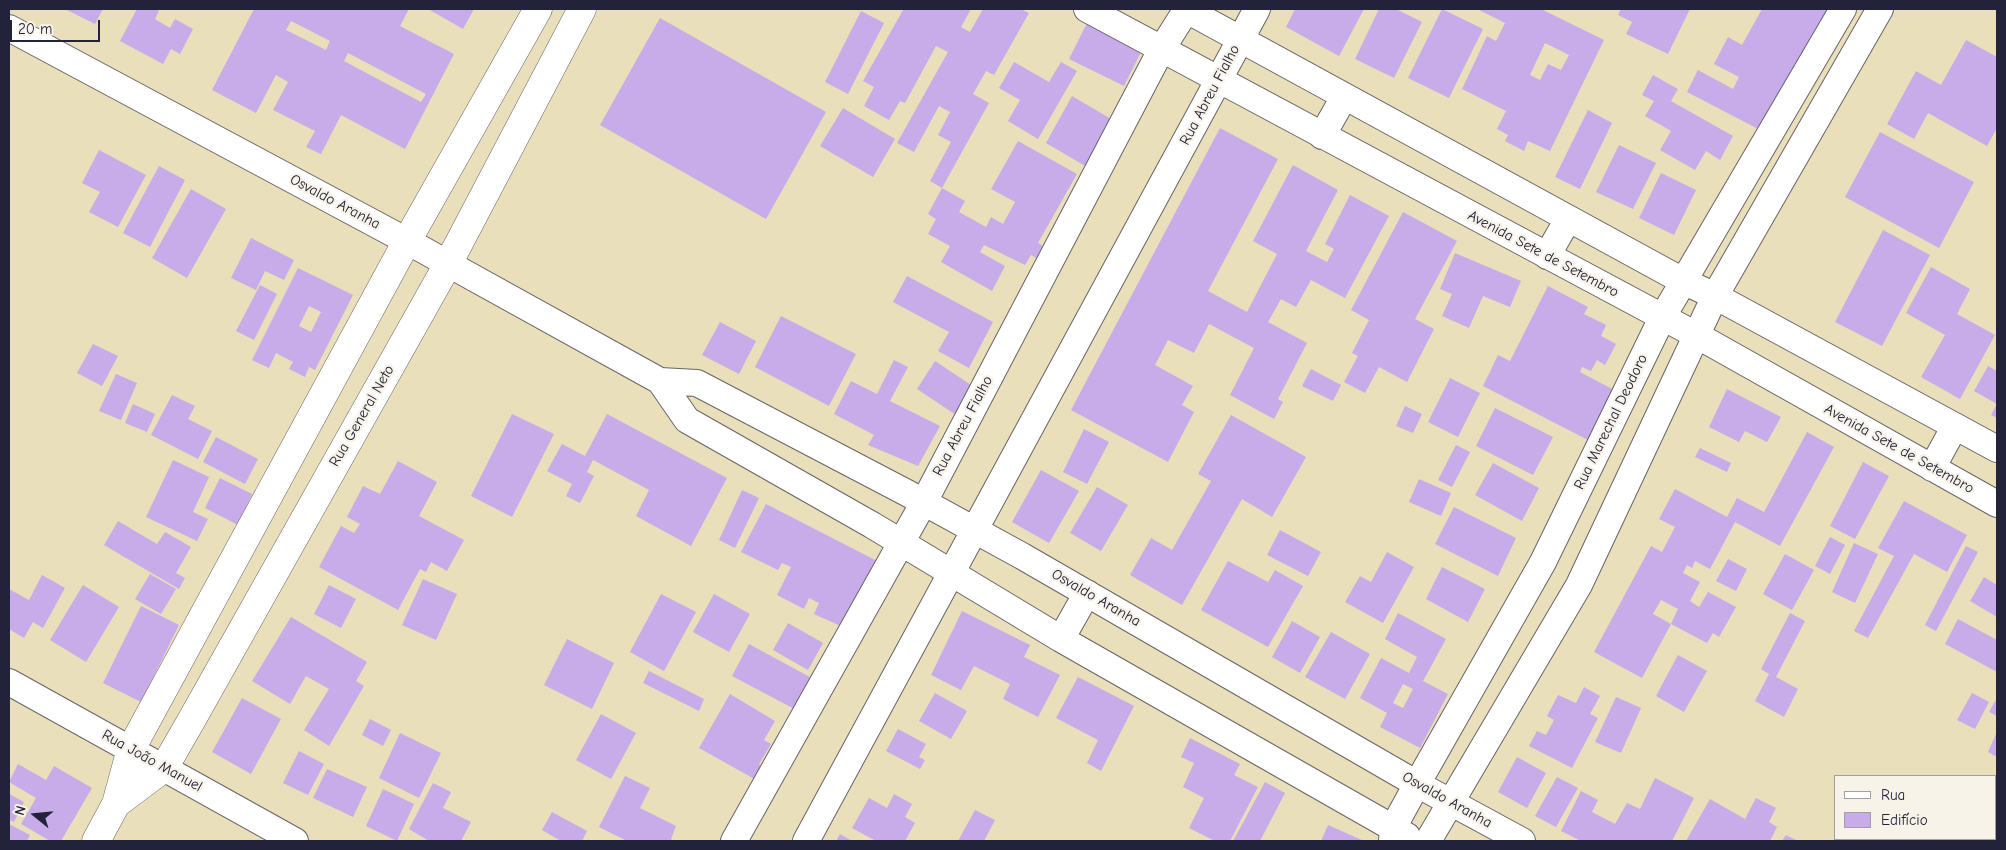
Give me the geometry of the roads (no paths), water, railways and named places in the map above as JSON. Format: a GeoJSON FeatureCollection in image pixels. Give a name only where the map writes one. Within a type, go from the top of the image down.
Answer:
{"type":"FeatureCollection","features":[{"type":"Feature","properties":{"kind":"street","name":"Rua General Neto"},"geometry":{"type":"LineString","coordinates":[[116,804],[164,768],[448,264],[582,9]]}},
{"type":"Feature","properties":{"kind":"street","name":"Avenida Sete de Setembro"},"geometry":{"type":"LineString","coordinates":[[1087,9],[1698,336],[1997,504]]}},
{"type":"Feature","properties":{"kind":"street"},"geometry":{"type":"LineString","coordinates":[[1186,9],[1239,40],[1568,219],[1683,281],[1716,296],[1997,449]]}},
{"type":"Feature","properties":{"kind":"street","name":"Rua Abreu Fialho"},"geometry":{"type":"LineString","coordinates":[[734,841],[928,504],[1161,50],[1186,9]]}},
{"type":"Feature","properties":{"kind":"street","name":"Rua Abreu Fialho"},"geometry":{"type":"LineString","coordinates":[[806,841],[946,569],[971,528],[1256,9]]}},
{"type":"Feature","properties":{"kind":"street","name":"Rua Marechal Deodoro"},"geometry":{"type":"LineString","coordinates":[[1392,835],[1416,784],[1543,562],[1662,318],[1843,9]]}},
{"type":"Feature","properties":{"kind":"street"},"geometry":{"type":"LineString","coordinates":[[1428,841],[1579,585],[1716,296],[1880,9]]}},
{"type":"Feature","properties":{"kind":"street","name":"Rua General Neto"},"geometry":{"type":"LineString","coordinates":[[96,841],[116,804],[131,749],[407,240],[535,14]]}},
{"type":"Feature","properties":{"kind":"street"},"geometry":{"type":"LineString","coordinates":[[535,14],[564,42]]}},
{"type":"Feature","properties":{"kind":"street","name":"Osvaldo Aranha"},"geometry":{"type":"LineString","coordinates":[[9,28],[407,240],[660,381],[697,383],[928,504],[1087,593],[1416,784],[1522,841]]}},
{"type":"Feature","properties":{"kind":"street"},"geometry":{"type":"LineString","coordinates":[[1815,57],[1843,72]]}},
{"type":"Feature","properties":{"kind":"street"},"geometry":{"type":"LineString","coordinates":[[1322,136],[1344,97]]}},
{"type":"Feature","properties":{"kind":"street"},"geometry":{"type":"LineString","coordinates":[[1547,256],[1568,219]]}},
{"type":"Feature","properties":{"kind":"street","name":"Osvaldo Aranha"},"geometry":{"type":"LineString","coordinates":[[660,381],[687,420],[905,544],[1392,835],[1416,841]]}},
{"type":"Feature","properties":{"kind":"street"},"geometry":{"type":"LineString","coordinates":[[1932,468],[1955,426]]}},
{"type":"Feature","properties":{"kind":"street"},"geometry":{"type":"LineString","coordinates":[[270,494],[305,515]]}},
{"type":"Feature","properties":{"kind":"street"},"geometry":{"type":"LineString","coordinates":[[1543,562],[1579,585]]}},
{"type":"Feature","properties":{"kind":"street"},"geometry":{"type":"LineString","coordinates":[[1061,638],[1087,593]]}},
{"type":"Feature","properties":{"kind":"street","name":"Rua João Manuel"},"geometry":{"type":"LineString","coordinates":[[9,682],[295,841]]}}]}
